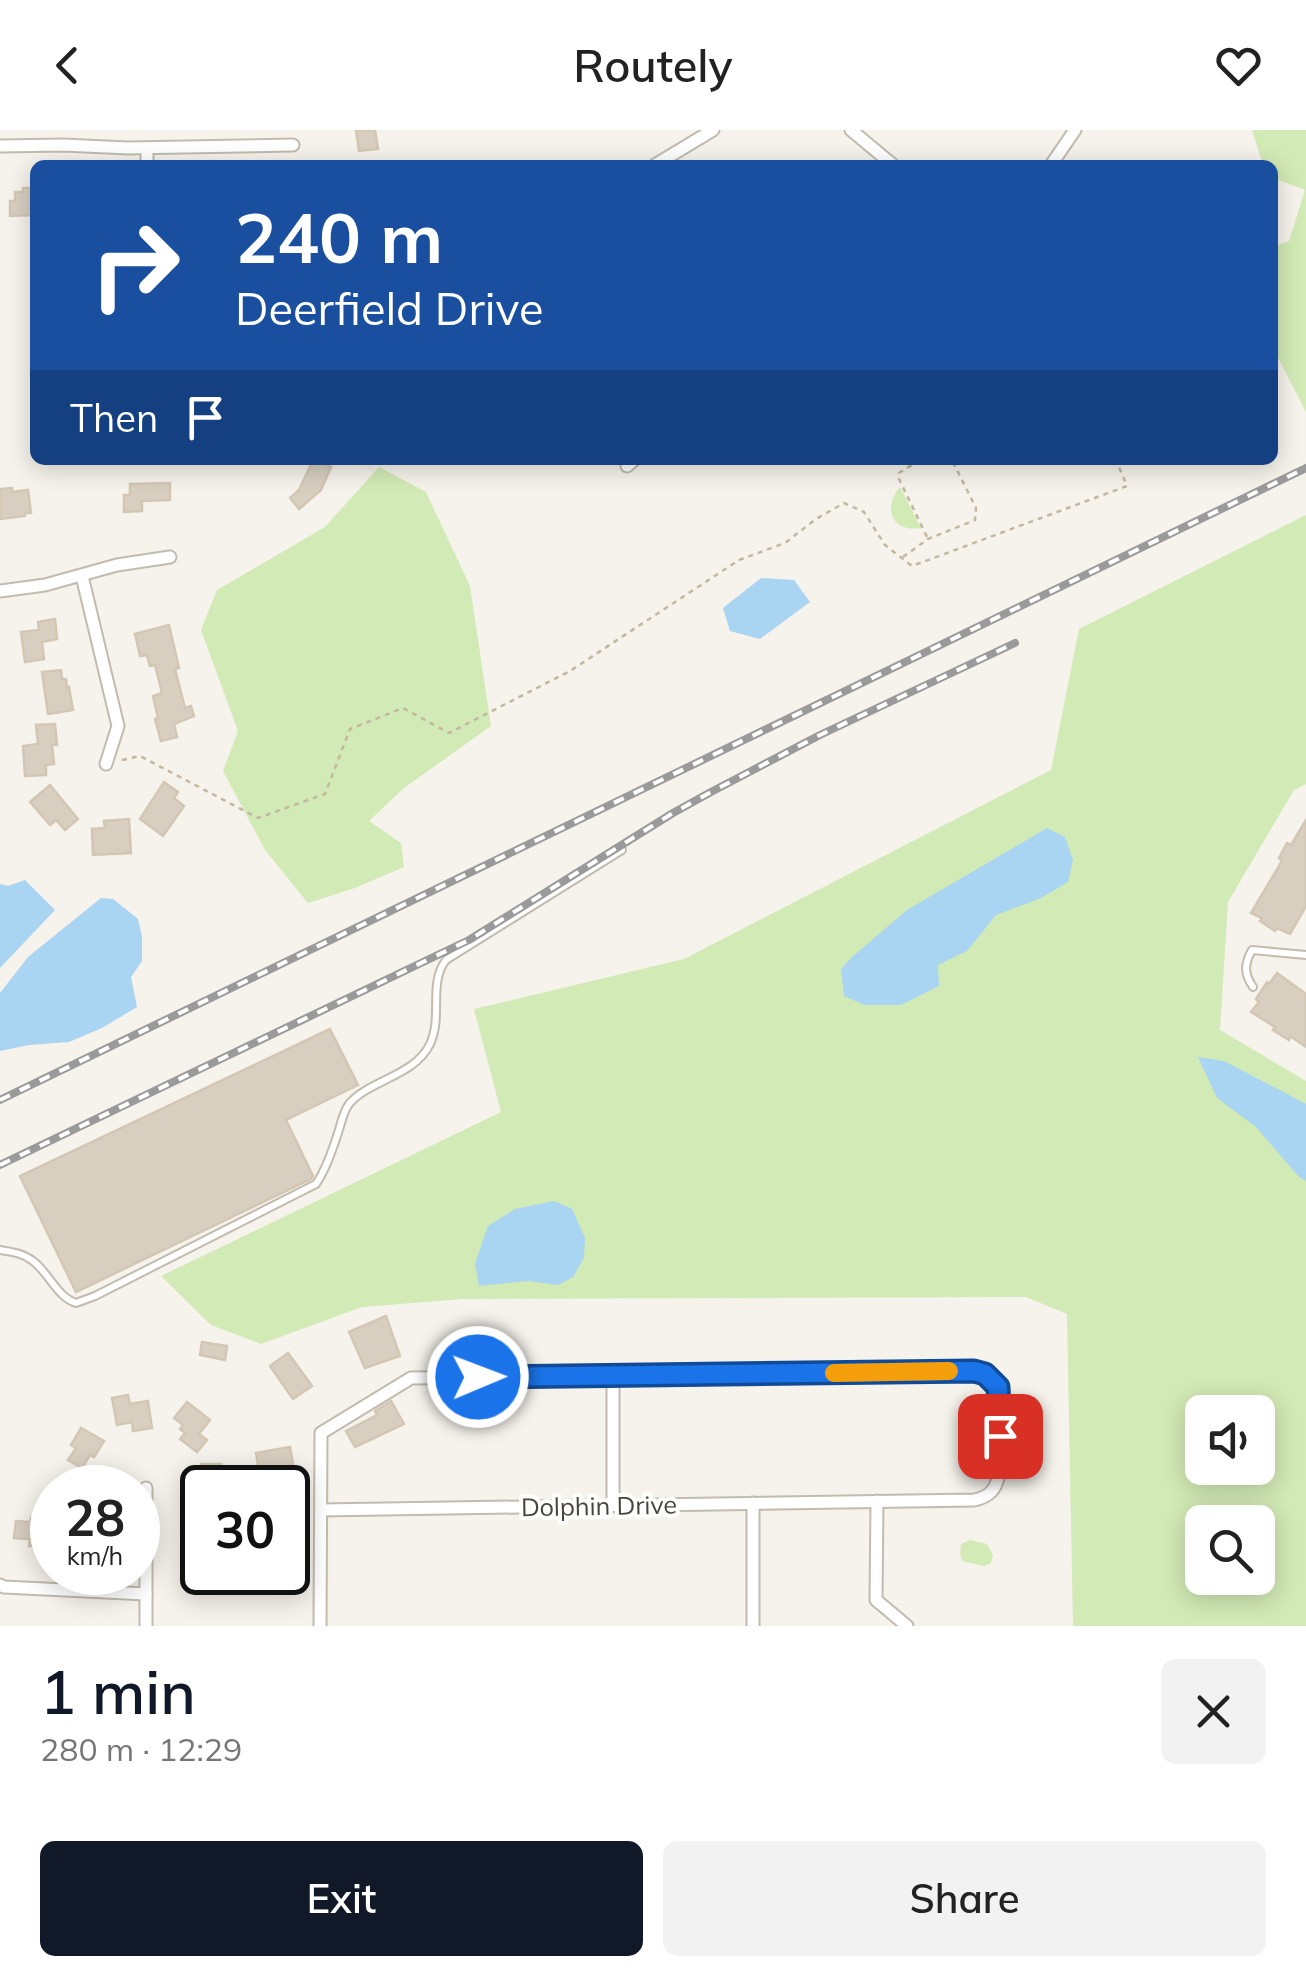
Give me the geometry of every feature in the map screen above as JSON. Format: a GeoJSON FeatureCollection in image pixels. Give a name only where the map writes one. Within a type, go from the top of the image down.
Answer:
{"type":"FeatureCollection","features":[{"type":"Feature","properties":{"kind":"street"},"geometry":{"type":"LineString","coordinates":[[664,160],[712,130]]}},
{"type":"Feature","properties":{"kind":"street"},"geometry":{"type":"LineString","coordinates":[[851,130],[888,160]]}},
{"type":"Feature","properties":{"kind":"street"},"geometry":{"type":"LineString","coordinates":[[1054,160],[1074,130]]}},
{"type":"Feature","properties":{"kind":"street"},"geometry":{"type":"LineString","coordinates":[[0,146],[293,146]]}},
{"type":"Feature","properties":{"kind":"street"},"geometry":{"type":"LineString","coordinates":[[147,148],[147,160]]}},
{"type":"Feature","properties":{"kind":"street"},"geometry":{"type":"LineString","coordinates":[[0,591],[170,557]]}},
{"type":"Feature","properties":{"kind":"street"},"geometry":{"type":"LineString","coordinates":[[82,576],[118,726],[106,764]]}},
{"type":"Feature","properties":{"kind":"street","name":"Dolphin Drive"},"geometry":{"type":"LineString","coordinates":[[321,1510],[974,1500],[984,1498],[997,1485],[1000,1396],[998,1387],[985,1374],[974,1371],[613,1376]]}},
{"type":"Feature","properties":{"kind":"street"},"geometry":{"type":"LineString","coordinates":[[320,1626],[321,1433],[411,1378],[613,1376],[613,1505]]}},
{"type":"Feature","properties":{"kind":"street"},"geometry":{"type":"LineString","coordinates":[[877,1502],[876,1600],[907,1626]]}},
{"type":"Feature","properties":{"kind":"street"},"geometry":{"type":"LineString","coordinates":[[752,1626],[753,1503]]}},
{"type":"Feature","properties":{"kind":"street"},"geometry":{"type":"LineString","coordinates":[[0,1585],[30,1588]]}},
{"type":"Feature","properties":{"kind":"street"},"geometry":{"type":"LineString","coordinates":[[146,1595],[146,1626]]}},
{"type":"Feature","properties":{"kind":"lane"},"geometry":{"type":"LineString","coordinates":[[0,1250],[20,1253],[34,1262],[70,1302],[82,1301],[316,1184],[329,1160],[348,1105],[409,1067],[429,1047],[436,1029],[440,968],[446,960],[622,850]]}},
{"type":"Feature","properties":{"kind":"lane"},"geometry":{"type":"LineString","coordinates":[[1253,987],[1246,977],[1246,960],[1252,950],[1306,954]]}},
{"type":"Feature","properties":{"kind":"path"},"geometry":{"type":"LineString","coordinates":[[911,465],[899,472],[899,479],[928,539]]}},
{"type":"Feature","properties":{"kind":"path"},"geometry":{"type":"LineString","coordinates":[[902,558],[928,539],[974,520],[976,508],[954,465]]}},
{"type":"Feature","properties":{"kind":"path"},"geometry":{"type":"LineString","coordinates":[[106,764],[140,756],[258,818],[324,794],[350,729],[403,708],[450,733],[570,670],[739,560],[785,543],[816,518],[844,503],[864,512],[885,545],[912,566],[1127,486],[1118,465]]}},
{"type":"Feature","properties":{"kind":"green space"},"geometry":{"type":"Polygon","coordinates":[[[1252,130],[1306,130],[1306,412],[1278,358],[1278,245],[1289,241],[1305,190],[1278,180],[1278,160],[1261,160],[1252,130]]]}},
{"type":"Feature","properties":{"kind":"green space"},"geometry":{"type":"Polygon","coordinates":[[[379,467],[426,492],[470,586],[491,726],[404,788],[369,821],[401,843],[404,867],[308,903],[265,850],[223,771],[238,731],[201,630],[217,590],[325,527],[379,467]]]}},
{"type":"Feature","properties":{"kind":"green space"},"geometry":{"type":"Polygon","coordinates":[[[900,487],[921,528],[903,527],[893,517],[892,503],[900,487]]]}},
{"type":"Feature","properties":{"kind":"green space"},"geometry":{"type":"Polygon","coordinates":[[[1306,515],[1306,784],[1294,790],[1228,902],[1220,1030],[1306,1081],[1306,1626],[1073,1626],[1067,1314],[1026,1297],[463,1299],[362,1307],[261,1344],[211,1325],[161,1276],[501,1112],[474,1009],[684,959],[1051,770],[1079,629],[1306,515]]]}},
{"type":"Feature","properties":{"kind":"green space"},"geometry":{"type":"Polygon","coordinates":[[[970,1540],[987,1544],[993,1555],[991,1563],[984,1566],[962,1561],[961,1544],[970,1540]]]}},
{"type":"Feature","properties":{"kind":"water"},"geometry":{"type":"Polygon","coordinates":[[[761,578],[794,580],[810,602],[760,639],[730,631],[723,608],[761,578]]]}},
{"type":"Feature","properties":{"kind":"water"},"geometry":{"type":"Polygon","coordinates":[[[1047,828],[1065,837],[1073,860],[1068,882],[1041,898],[996,915],[967,951],[938,965],[939,986],[901,1005],[865,1005],[844,996],[841,969],[907,910],[1047,828]]]}},
{"type":"Feature","properties":{"kind":"water"},"geometry":{"type":"Polygon","coordinates":[[[25,880],[55,910],[0,968],[0,884],[8,886],[25,880]]]}},
{"type":"Feature","properties":{"kind":"water"},"geometry":{"type":"Polygon","coordinates":[[[101,898],[113,899],[138,919],[142,961],[131,977],[137,1007],[69,1042],[0,1051],[0,993],[28,957],[101,898]]]}},
{"type":"Feature","properties":{"kind":"water"},"geometry":{"type":"Polygon","coordinates":[[[1198,1057],[1224,1061],[1306,1104],[1306,1181],[1256,1127],[1217,1098],[1198,1057]]]}},
{"type":"Feature","properties":{"kind":"water"},"geometry":{"type":"Polygon","coordinates":[[[554,1201],[572,1209],[585,1238],[584,1258],[573,1277],[558,1285],[528,1281],[479,1286],[475,1264],[488,1226],[515,1209],[554,1201]]]}},
{"type":"Feature","properties":{"kind":"building"},"geometry":{"type":"Polygon","coordinates":[[[356,130],[375,130],[378,149],[359,151],[356,130]]]}},
{"type":"Feature","properties":{"kind":"building"},"geometry":{"type":"Polygon","coordinates":[[[23,188],[30,188],[30,215],[10,216],[10,201],[15,201],[15,192],[23,192],[23,188]]]}},
{"type":"Feature","properties":{"kind":"building"},"geometry":{"type":"Polygon","coordinates":[[[311,465],[331,467],[321,490],[299,509],[290,498],[299,490],[311,465]]]}},
{"type":"Feature","properties":{"kind":"building"},"geometry":{"type":"Polygon","coordinates":[[[170,483],[170,500],[142,501],[142,511],[124,512],[124,495],[130,495],[130,484],[170,483]]]}},
{"type":"Feature","properties":{"kind":"building"},"geometry":{"type":"Polygon","coordinates":[[[12,488],[12,492],[28,490],[31,513],[0,519],[0,489],[12,488]]]}},
{"type":"Feature","properties":{"kind":"building"},"geometry":{"type":"Polygon","coordinates":[[[55,619],[57,639],[42,642],[44,659],[25,662],[21,632],[39,630],[38,622],[55,619]]]}},
{"type":"Feature","properties":{"kind":"building"},"geometry":{"type":"Polygon","coordinates":[[[169,625],[185,708],[191,706],[194,716],[174,724],[177,737],[161,741],[153,696],[162,693],[155,665],[150,666],[147,655],[140,656],[135,634],[169,625]]]}},
{"type":"Feature","properties":{"kind":"building"},"geometry":{"type":"Polygon","coordinates":[[[61,670],[73,710],[48,714],[42,672],[61,670]]]}},
{"type":"Feature","properties":{"kind":"building"},"geometry":{"type":"Polygon","coordinates":[[[55,724],[54,764],[46,765],[46,775],[25,776],[23,746],[38,744],[36,725],[55,724]]]}},
{"type":"Feature","properties":{"kind":"building"},"geometry":{"type":"Polygon","coordinates":[[[164,782],[178,792],[174,798],[184,806],[163,836],[140,819],[164,782]]]}},
{"type":"Feature","properties":{"kind":"building"},"geometry":{"type":"Polygon","coordinates":[[[50,785],[78,819],[65,830],[56,820],[50,825],[30,802],[50,785]]]}},
{"type":"Feature","properties":{"kind":"building"},"geometry":{"type":"Polygon","coordinates":[[[129,819],[131,853],[93,855],[92,829],[105,828],[104,821],[129,819]]]}},
{"type":"Feature","properties":{"kind":"building"},"geometry":{"type":"Polygon","coordinates":[[[1306,820],[1306,906],[1290,934],[1277,928],[1275,931],[1251,913],[1282,861],[1279,858],[1287,843],[1291,845],[1306,820]]]}},
{"type":"Feature","properties":{"kind":"building"},"geometry":{"type":"Polygon","coordinates":[[[1277,973],[1306,994],[1306,1047],[1273,1030],[1275,1027],[1251,1012],[1267,982],[1277,973]]]}},
{"type":"Feature","properties":{"kind":"building"},"geometry":{"type":"Polygon","coordinates":[[[330,1029],[358,1085],[286,1120],[313,1176],[311,1179],[76,1292],[20,1176],[330,1029]]]}},
{"type":"Feature","properties":{"kind":"building"},"geometry":{"type":"Polygon","coordinates":[[[386,1316],[400,1356],[365,1368],[349,1332],[386,1316]]]}},
{"type":"Feature","properties":{"kind":"building"},"geometry":{"type":"Polygon","coordinates":[[[202,1342],[227,1346],[225,1360],[200,1355],[202,1342]]]}},
{"type":"Feature","properties":{"kind":"building"},"geometry":{"type":"Polygon","coordinates":[[[288,1353],[312,1386],[293,1399],[270,1366],[288,1353]]]}},
{"type":"Feature","properties":{"kind":"building"},"geometry":{"type":"Polygon","coordinates":[[[128,1395],[130,1404],[148,1401],[152,1428],[133,1431],[132,1422],[117,1425],[112,1398],[128,1395]]]}},
{"type":"Feature","properties":{"kind":"building"},"geometry":{"type":"Polygon","coordinates":[[[391,1401],[404,1424],[355,1447],[346,1431],[377,1415],[375,1411],[391,1401]]]}},
{"type":"Feature","properties":{"kind":"building"},"geometry":{"type":"Polygon","coordinates":[[[187,1402],[210,1420],[199,1434],[207,1440],[197,1452],[180,1439],[185,1433],[180,1429],[183,1425],[174,1418],[187,1402]]]}},
{"type":"Feature","properties":{"kind":"building"},"geometry":{"type":"Polygon","coordinates":[[[81,1428],[104,1441],[84,1465],[68,1460],[76,1448],[71,1445],[81,1428]]]}},
{"type":"Feature","properties":{"kind":"building"},"geometry":{"type":"Polygon","coordinates":[[[290,1447],[293,1465],[258,1465],[256,1453],[290,1447]]]}},
{"type":"Feature","properties":{"kind":"building"},"geometry":{"type":"Polygon","coordinates":[[[16,1521],[30,1522],[30,1539],[14,1538],[16,1521]]]}},
{"type":"Feature","properties":{"kind":"railway"},"geometry":{"type":"LineString","coordinates":[[0,1100],[1306,468]]}},
{"type":"Feature","properties":{"kind":"railway"},"geometry":{"type":"LineString","coordinates":[[0,1165],[469,940],[711,792],[820,735],[1015,643]]}},
{"type":"Feature","properties":{"kind":"slow traffic"},"geometry":{"type":"LineString","coordinates":[[834,1373],[949,1371]]}},
{"type":"Feature","properties":{"kind":"route"},"geometry":{"type":"LineString","coordinates":[[478,1377],[974,1371],[985,1374],[998,1387],[1000,1436]]}}]}
